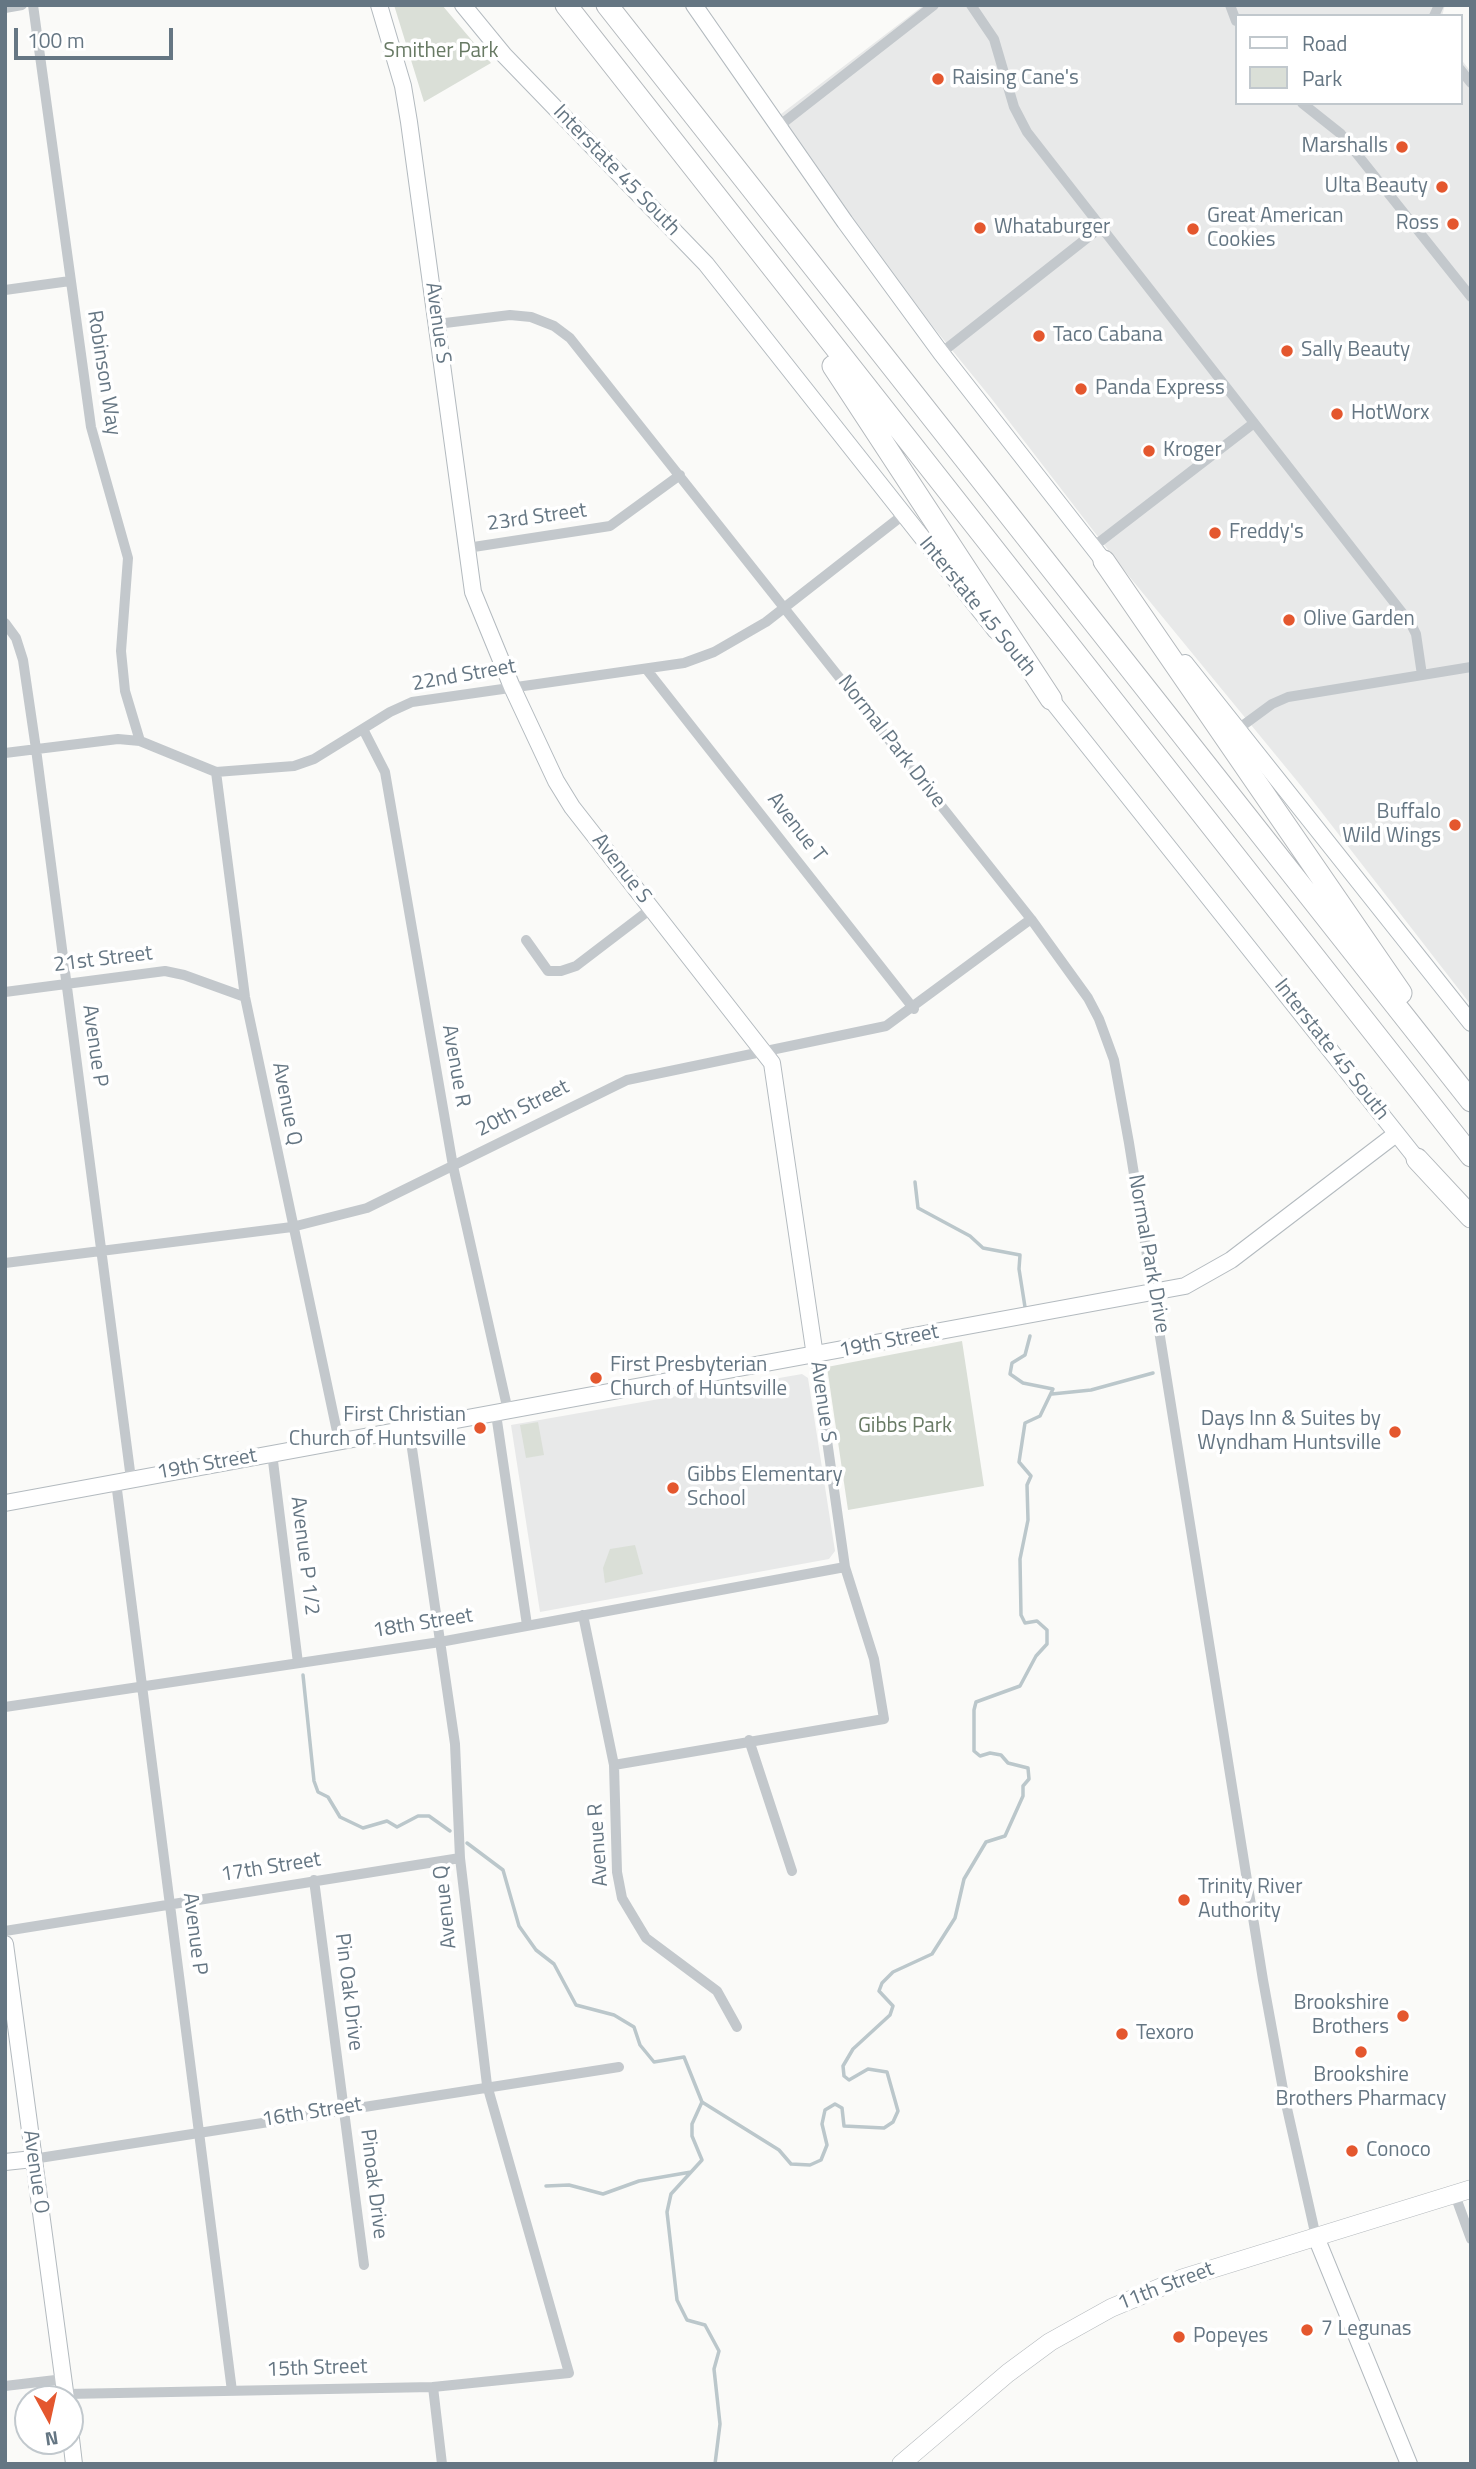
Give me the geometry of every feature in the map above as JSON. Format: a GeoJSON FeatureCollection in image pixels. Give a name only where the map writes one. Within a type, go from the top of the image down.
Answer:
{"type":"FeatureCollection","features":[{"type":"Feature","properties":{"kind":"highway"},"geometry":{"type":"LineString","coordinates":[[566,5],[1471,1156]]}},
{"type":"Feature","properties":{"kind":"highway"},"geometry":{"type":"LineString","coordinates":[[607,5],[1468,1098]]}},
{"type":"Feature","properties":{"kind":"highway"},"geometry":{"type":"LineString","coordinates":[[760,253],[1051,699]]}},
{"type":"Feature","properties":{"kind":"highway"},"geometry":{"type":"LineString","coordinates":[[1099,554],[1376,954],[1468,1098]]}},
{"type":"Feature","properties":{"kind":"highway"},"geometry":{"type":"LineString","coordinates":[[1416,1159],[1471,1217]]}},
{"type":"Feature","properties":{"kind":"main road","name":"11th Street"},"geometry":{"type":"LineString","coordinates":[[901,2464],[1003,2376],[1051,2342],[1111,2308],[1183,2278],[1463,2192]]}},
{"type":"Feature","properties":{"kind":"street"},"geometry":{"type":"LineString","coordinates":[[5,8],[22,5]]}},
{"type":"Feature","properties":{"kind":"street","name":"Robinson Way"},"geometry":{"type":"LineString","coordinates":[[33,5],[91,428],[128,558],[121,651],[125,691],[140,741]]}},
{"type":"Feature","properties":{"kind":"street","name":"Avenue S"},"geometry":{"type":"LineString","coordinates":[[379,5],[403,86],[474,592],[512,687],[562,790],[772,1063],[845,1567],[874,1659],[884,1719],[749,1740]]}},
{"type":"Feature","properties":{"kind":"street"},"geometry":{"type":"LineString","coordinates":[[694,5],[942,353],[1471,1023]]}},
{"type":"Feature","properties":{"kind":"street"},"geometry":{"type":"LineString","coordinates":[[779,126],[934,5]]}},
{"type":"Feature","properties":{"kind":"street"},"geometry":{"type":"LineString","coordinates":[[971,5],[994,39],[1018,118],[1411,624],[1416,634],[1422,675]]}},
{"type":"Feature","properties":{"kind":"street","name":"Interstate 45 South"},"geometry":{"type":"LineString","coordinates":[[464,7],[504,55],[706,264],[1471,1227]]}},
{"type":"Feature","properties":{"kind":"street"},"geometry":{"type":"LineString","coordinates":[[1305,105],[1341,134],[1471,297]]}},
{"type":"Feature","properties":{"kind":"street"},"geometry":{"type":"LineString","coordinates":[[942,353],[1101,227]]}},
{"type":"Feature","properties":{"kind":"street"},"geometry":{"type":"LineString","coordinates":[[5,290],[70,281]]}},
{"type":"Feature","properties":{"kind":"street","name":"Normal Park Drive"},"geometry":{"type":"LineString","coordinates":[[437,324],[510,315],[531,317],[554,326],[590,359],[1031,919],[1088,998],[1107,1038],[1114,1060],[1155,1292],[1265,1990],[1316,2237],[1409,2464]]}},
{"type":"Feature","properties":{"kind":"street"},"geometry":{"type":"LineString","coordinates":[[1099,554],[1254,423]]}},
{"type":"Feature","properties":{"kind":"street","name":"23rd Street"},"geometry":{"type":"LineString","coordinates":[[467,548],[610,526],[680,475]]}},
{"type":"Feature","properties":{"kind":"street","name":"22nd Street"},"geometry":{"type":"LineString","coordinates":[[5,753],[118,738],[140,741],[216,772],[294,766],[314,760],[412,702],[684,663],[744,637],[904,515]]}},
{"type":"Feature","properties":{"kind":"street","name":"Avenue P"},"geometry":{"type":"LineString","coordinates":[[5,623],[16,638],[23,660],[102,1250],[143,1686],[232,2391]]}},
{"type":"Feature","properties":{"kind":"street"},"geometry":{"type":"LineString","coordinates":[[1238,729],[1272,704],[1288,697],[1471,667]]}},
{"type":"Feature","properties":{"kind":"street","name":"Avenue T"},"geometry":{"type":"LineString","coordinates":[[647,670],[914,1009]]}},
{"type":"Feature","properties":{"kind":"street","name":"Avenue R"},"geometry":{"type":"LineString","coordinates":[[363,729],[385,772],[453,1166],[502,1413],[527,1625]]}},
{"type":"Feature","properties":{"kind":"street","name":"Avenue Q"},"geometry":{"type":"LineString","coordinates":[[216,772],[245,997],[292,1227],[340,1441]]}},
{"type":"Feature","properties":{"kind":"street"},"geometry":{"type":"LineString","coordinates":[[526,940],[548,971],[561,971],[576,966],[652,908]]}},
{"type":"Feature","properties":{"kind":"street","name":"20th Street"},"geometry":{"type":"LineString","coordinates":[[5,1264],[292,1227],[367,1208],[627,1080],[887,1026],[914,1009],[1031,919]]}},
{"type":"Feature","properties":{"kind":"street","name":"21st Street"},"geometry":{"type":"LineString","coordinates":[[5,992],[165,971],[245,997]]}},
{"type":"Feature","properties":{"kind":"street","name":"19th Street"},"geometry":{"type":"LineString","coordinates":[[5,1503],[1185,1286],[1220,1268],[1396,1133]]}},
{"type":"Feature","properties":{"kind":"street","name":"Avenue Q"},"geometry":{"type":"LineString","coordinates":[[409,1428],[455,1744],[460,1858],[487,2085],[569,2373]]}},
{"type":"Feature","properties":{"kind":"street","name":"Avenue P 1/2"},"geometry":{"type":"LineString","coordinates":[[272,1453],[298,1663]]}},
{"type":"Feature","properties":{"kind":"street","name":"18th Street"},"geometry":{"type":"LineString","coordinates":[[5,1707],[440,1642],[845,1567]]}},
{"type":"Feature","properties":{"kind":"street","name":"Avenue R"},"geometry":{"type":"LineString","coordinates":[[583,1615],[614,1765],[617,1872],[622,1898],[646,1938],[717,1991],[737,2027]]}},
{"type":"Feature","properties":{"kind":"street"},"geometry":{"type":"LineString","coordinates":[[614,1765],[749,1740],[792,1871]]}},
{"type":"Feature","properties":{"kind":"street","name":"17th Street"},"geometry":{"type":"LineString","coordinates":[[5,1931],[460,1858]]}},
{"type":"Feature","properties":{"kind":"street","name":"Pin Oak Drive"},"geometry":{"type":"LineString","coordinates":[[314,1880],[344,2108]]}},
{"type":"Feature","properties":{"kind":"street","name":"Avenue O"},"geometry":{"type":"LineString","coordinates":[[5,1944],[64,2385]]}},
{"type":"Feature","properties":{"kind":"street","name":"16th Street"},"geometry":{"type":"LineString","coordinates":[[5,2162],[487,2085],[619,2067]]}},
{"type":"Feature","properties":{"kind":"street","name":"Pinoak Drive"},"geometry":{"type":"LineString","coordinates":[[344,2108],[363,2265]]}},
{"type":"Feature","properties":{"kind":"street"},"geometry":{"type":"LineString","coordinates":[[1463,2192],[1471,2239]]}},
{"type":"Feature","properties":{"kind":"street","name":"15th Street"},"geometry":{"type":"LineString","coordinates":[[84,2391],[433,2387],[569,2373]]}},
{"type":"Feature","properties":{"kind":"street"},"geometry":{"type":"LineString","coordinates":[[433,2387],[442,2464]]}},
{"type":"Feature","properties":{"kind":"shaded area"},"geometry":{"type":"Polygon","coordinates":[[[924,5],[1445,5],[1443,14],[1234,14],[1234,105],[1462,105],[1462,61],[1471,72],[1471,1005],[1302,787],[1119,564],[991,398],[768,124],[924,5]]]}},
{"type":"Feature","properties":{"kind":"shaded area","name":"Gibbs Elementary School"},"geometry":{"type":"Polygon","coordinates":[[[802,1374],[808,1378],[835,1551],[829,1559],[540,1612],[511,1425],[802,1374]]]}},
{"type":"Feature","properties":{"kind":"green space","name":"Smither Park"},"geometry":{"type":"Polygon","coordinates":[[[394,5],[442,5],[491,63],[424,102],[394,5]]]}},
{"type":"Feature","properties":{"kind":"green space","name":"Gibbs Park"},"geometry":{"type":"Polygon","coordinates":[[[962,1341],[984,1486],[848,1510],[827,1367],[962,1341]]]}},
{"type":"Feature","properties":{"kind":"green space"},"geometry":{"type":"Polygon","coordinates":[[[538,1422],[544,1455],[526,1458],[520,1425],[538,1422]]]}},
{"type":"Feature","properties":{"kind":"green space"},"geometry":{"type":"Polygon","coordinates":[[[635,1545],[643,1574],[605,1583],[603,1568],[610,1549],[635,1545]]]}},
{"type":"Feature","properties":{"kind":"waterway"},"geometry":{"type":"LineString","coordinates":[[915,1182],[918,1208],[970,1236],[983,1248],[1020,1255],[1019,1269],[1025,1307]]}},
{"type":"Feature","properties":{"kind":"waterway"},"geometry":{"type":"LineString","coordinates":[[715,2464],[720,2424],[714,2369],[719,2351],[705,2325],[687,2320],[677,2300],[667,2212],[671,2194],[702,2160],[692,2136],[692,2124],[702,2102],[779,2150],[791,2164],[810,2165],[821,2160],[827,2145],[822,2124],[825,2110],[835,2104],[842,2108],[844,2126],[884,2128],[893,2122],[898,2111],[887,2072],[868,2069],[849,2080],[844,2076],[843,2066],[853,2049],[890,2015],[893,2006],[879,1991],[882,1983],[893,1972],[932,1954],[955,1918],[964,1879],[986,1842],[1005,1836],[1023,1796],[1023,1786],[1029,1779],[1028,1768],[1008,1763],[1001,1755],[990,1753],[980,1756],[974,1751],[974,1710],[976,1702],[1020,1686],[1036,1656],[1047,1644],[1047,1630],[1037,1621],[1025,1623],[1021,1615],[1020,1559],[1028,1520],[1027,1485],[1031,1476],[1019,1462],[1025,1423],[1040,1416],[1053,1389],[1023,1383],[1010,1374],[1012,1363],[1025,1355],[1030,1336]]}},
{"type":"Feature","properties":{"kind":"waterway"},"geometry":{"type":"LineString","coordinates":[[1052,1394],[1091,1390],[1153,1373]]}},
{"type":"Feature","properties":{"kind":"waterway"},"geometry":{"type":"LineString","coordinates":[[303,1675],[314,1781],[318,1792],[328,1797],[340,1817],[363,1828],[387,1821],[397,1827],[418,1816],[429,1816],[450,1831]]}},
{"type":"Feature","properties":{"kind":"waterway"},"geometry":{"type":"LineString","coordinates":[[467,1843],[503,1870],[519,1926],[536,1950],[554,1964],[576,2005],[614,2015],[634,2027],[640,2045],[654,2062],[684,2057],[702,2102]]}},
{"type":"Feature","properties":{"kind":"waterway"},"geometry":{"type":"LineString","coordinates":[[546,2186],[569,2185],[603,2194],[639,2181],[691,2172]]}},
{"type":"Feature","properties":{"kind":"place","name":"Raising Cane's"},"geometry":{"type":"Point","coordinates":[938,79]}},
{"type":"Feature","properties":{"kind":"place","name":"Marshalls"},"geometry":{"type":"Point","coordinates":[1402,147]}},
{"type":"Feature","properties":{"kind":"place","name":"Ulta Beauty"},"geometry":{"type":"Point","coordinates":[1442,187]}},
{"type":"Feature","properties":{"kind":"place","name":"Ross"},"geometry":{"type":"Point","coordinates":[1453,224]}},
{"type":"Feature","properties":{"kind":"place","name":"Whataburger"},"geometry":{"type":"Point","coordinates":[980,228]}},
{"type":"Feature","properties":{"kind":"place","name":"Great American Cookies"},"geometry":{"type":"Point","coordinates":[1193,229]}},
{"type":"Feature","properties":{"kind":"place","name":"Taco Cabana"},"geometry":{"type":"Point","coordinates":[1039,336]}},
{"type":"Feature","properties":{"kind":"place","name":"Sally Beauty"},"geometry":{"type":"Point","coordinates":[1287,351]}},
{"type":"Feature","properties":{"kind":"place","name":"Panda Express"},"geometry":{"type":"Point","coordinates":[1081,389]}},
{"type":"Feature","properties":{"kind":"place","name":"HotWorx"},"geometry":{"type":"Point","coordinates":[1337,414]}},
{"type":"Feature","properties":{"kind":"place","name":"Kroger"},"geometry":{"type":"Point","coordinates":[1149,451]}},
{"type":"Feature","properties":{"kind":"place","name":"Freddy's"},"geometry":{"type":"Point","coordinates":[1215,533]}},
{"type":"Feature","properties":{"kind":"place","name":"Olive Garden"},"geometry":{"type":"Point","coordinates":[1289,620]}},
{"type":"Feature","properties":{"kind":"place","name":"Buffalo Wild Wings"},"geometry":{"type":"Point","coordinates":[1455,825]}},
{"type":"Feature","properties":{"kind":"place","name":"First Presbyterian Church of Huntsville"},"geometry":{"type":"Point","coordinates":[596,1378]}},
{"type":"Feature","properties":{"kind":"place","name":"First Christian Church of Huntsville"},"geometry":{"type":"Point","coordinates":[480,1428]}},
{"type":"Feature","properties":{"kind":"place","name":"Days Inn & Suites by Wyndham Huntsville"},"geometry":{"type":"Point","coordinates":[1395,1432]}},
{"type":"Feature","properties":{"kind":"place","name":"Gibbs Elementary School"},"geometry":{"type":"Point","coordinates":[673,1488]}},
{"type":"Feature","properties":{"kind":"place","name":"Trinity River Authority"},"geometry":{"type":"Point","coordinates":[1184,1900]}},
{"type":"Feature","properties":{"kind":"place","name":"Brookshire Brothers"},"geometry":{"type":"Point","coordinates":[1403,2016]}},
{"type":"Feature","properties":{"kind":"place","name":"Texoro"},"geometry":{"type":"Point","coordinates":[1122,2034]}},
{"type":"Feature","properties":{"kind":"place","name":"Brookshire Brothers Pharmacy"},"geometry":{"type":"Point","coordinates":[1361,2052]}},
{"type":"Feature","properties":{"kind":"place","name":"Conoco"},"geometry":{"type":"Point","coordinates":[1352,2151]}},
{"type":"Feature","properties":{"kind":"place","name":"7 Legunas"},"geometry":{"type":"Point","coordinates":[1307,2330]}},
{"type":"Feature","properties":{"kind":"place","name":"Popeyes"},"geometry":{"type":"Point","coordinates":[1179,2337]}}]}
